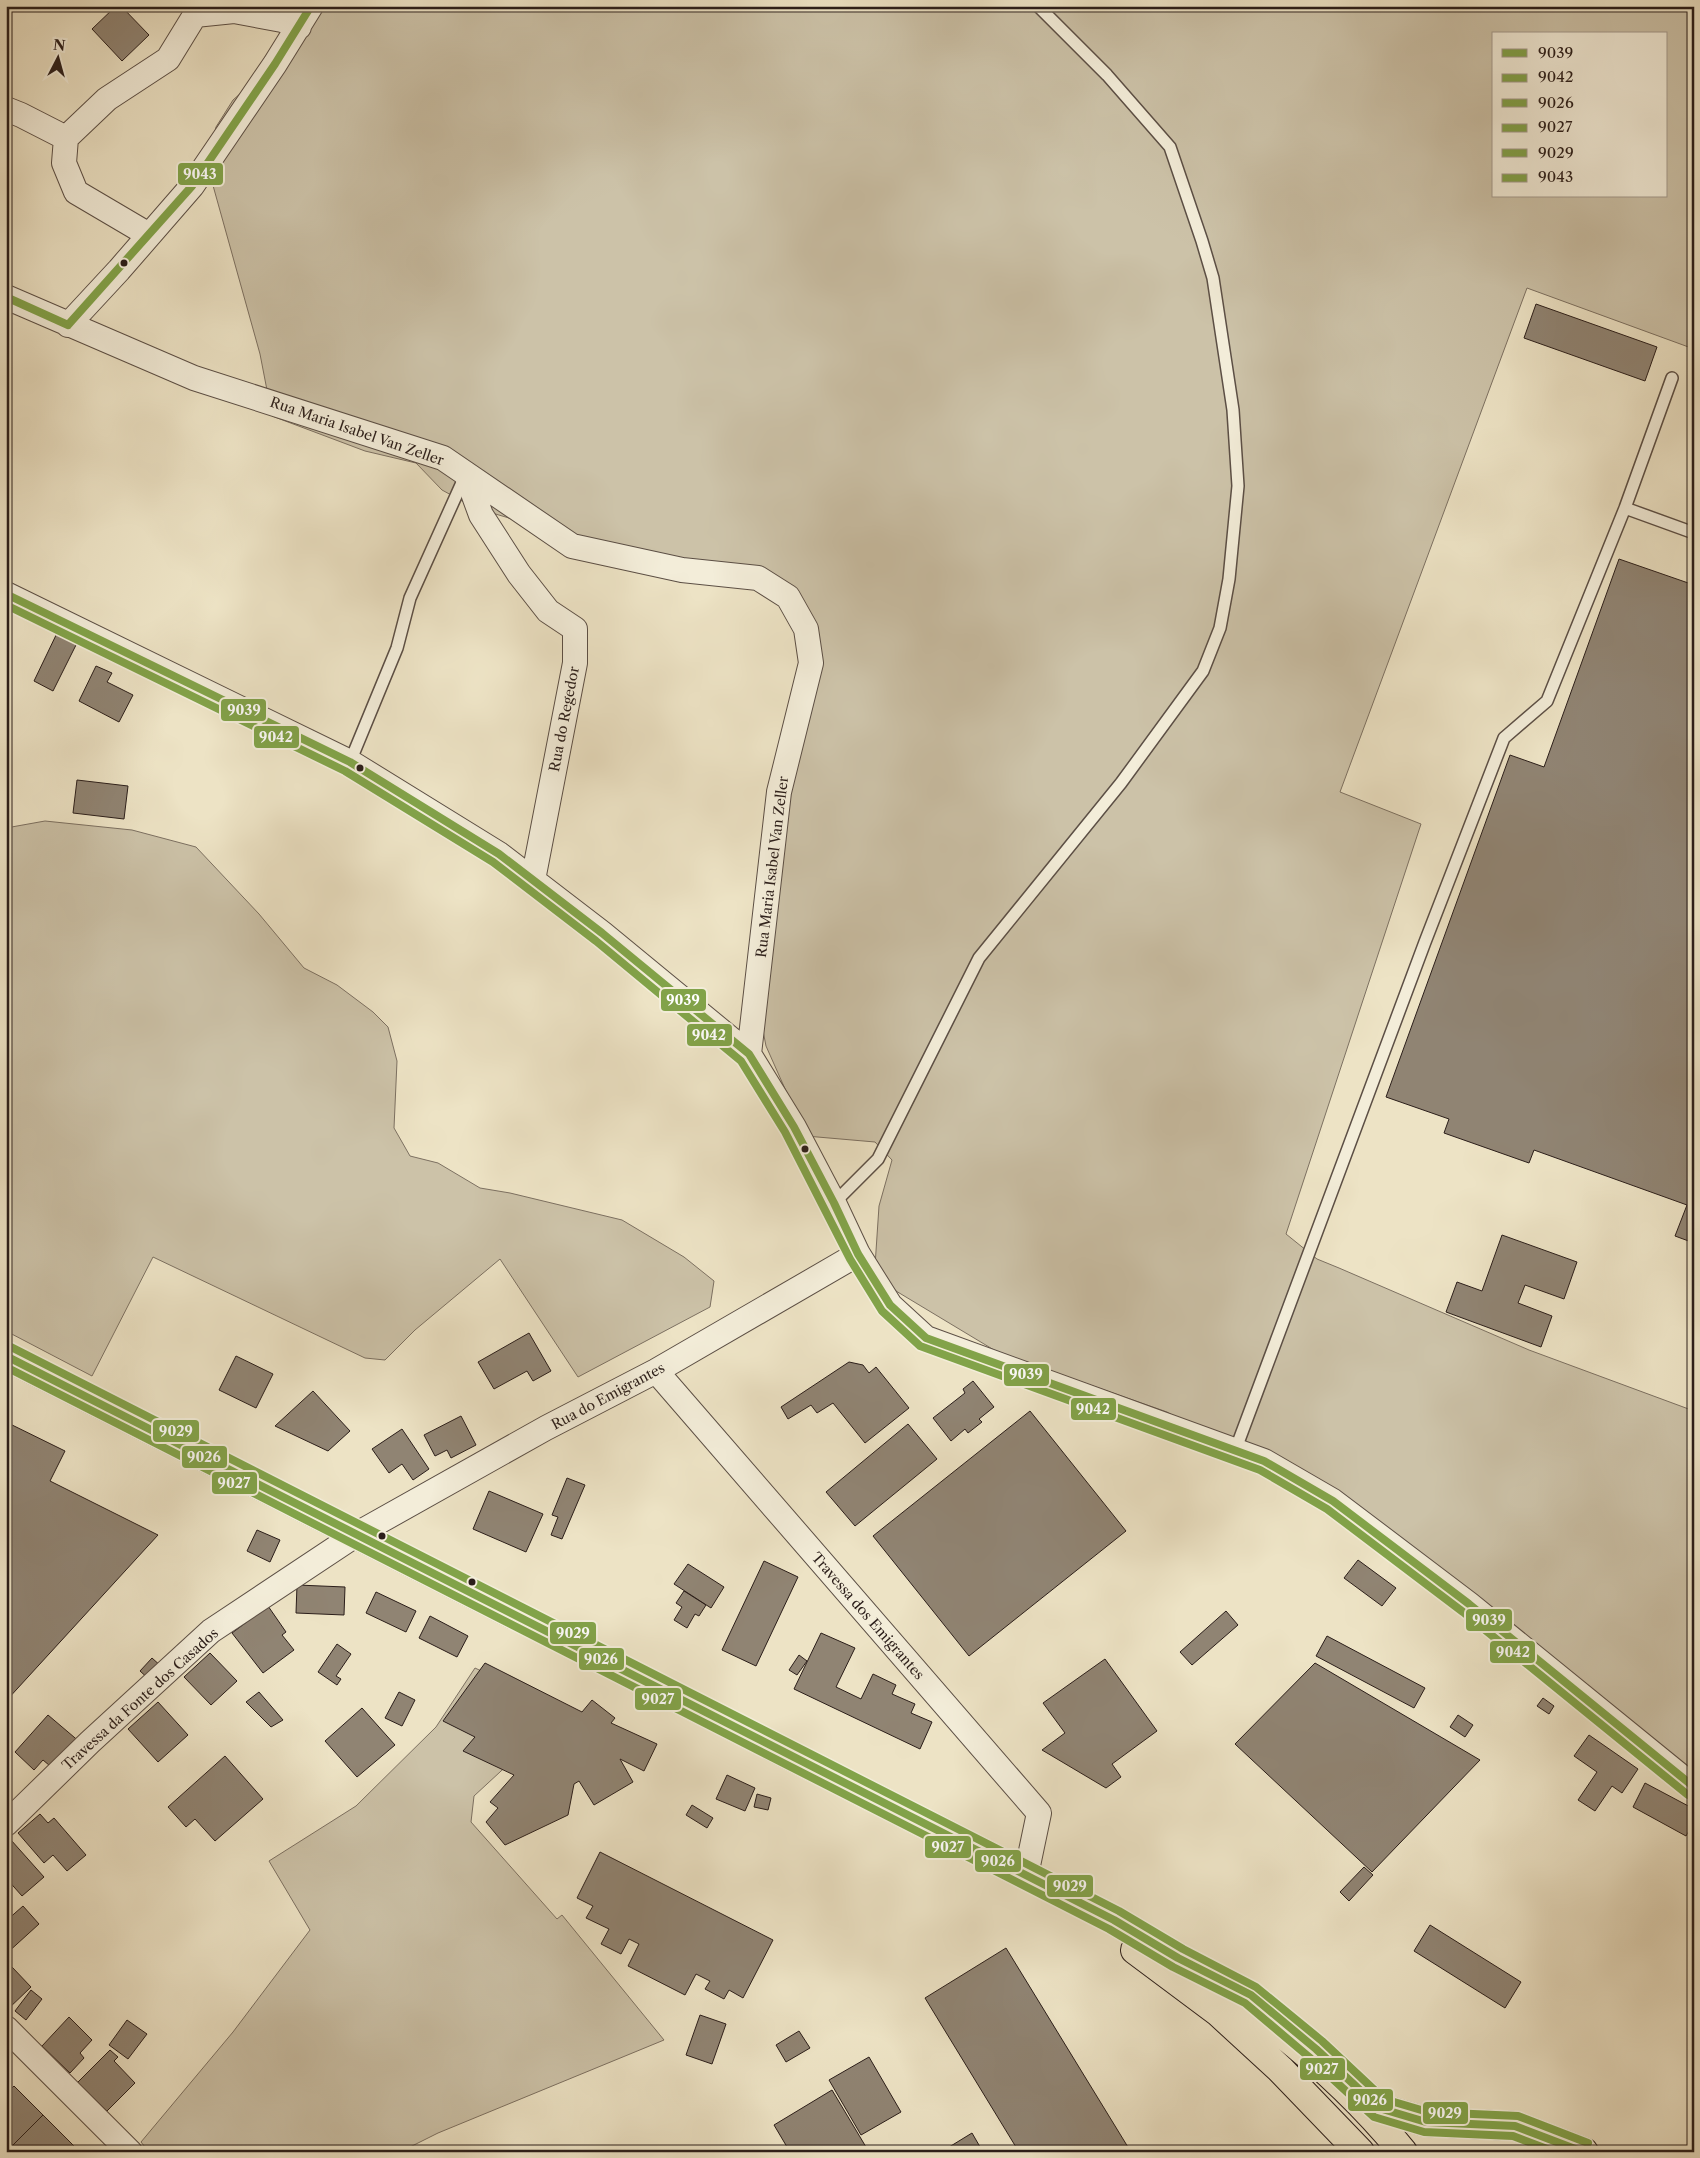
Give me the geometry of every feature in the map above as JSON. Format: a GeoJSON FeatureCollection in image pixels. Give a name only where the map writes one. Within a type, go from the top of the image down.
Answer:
{"type":"FeatureCollection","features":[{"type":"Feature","properties":{"kind":"main road"},"geometry":{"type":"LineString","coordinates":[[6,1356],[1114,1920],[1178,1958],[1251,1995],[1316,2049],[1379,2108],[1426,2122],[1515,2126],[1582,2151]]}},
{"type":"Feature","properties":{"kind":"main road"},"geometry":{"type":"LineString","coordinates":[[1089,1908],[1131,1947],[1218,2012],[1280,2069],[1360,2152]]}},
{"type":"Feature","properties":{"kind":"main road"},"geometry":{"type":"LineString","coordinates":[[1178,1958],[1269,2024],[1327,2072],[1402,2152]]}},
{"type":"Feature","properties":{"kind":"main road"},"geometry":{"type":"LineString","coordinates":[[1336,2126],[1375,2152]]}},
{"type":"Feature","properties":{"kind":"main road"},"geometry":{"type":"LineString","coordinates":[[1526,2152],[1582,2151]]}},
{"type":"Feature","properties":{"kind":"street"},"geometry":{"type":"LineString","coordinates":[[68,325],[192,186],[275,64],[311,6]]}},
{"type":"Feature","properties":{"kind":"street"},"geometry":{"type":"LineString","coordinates":[[149,235],[76,192],[64,163],[66,138],[107,99],[168,59],[196,10],[234,11],[282,20],[299,26]]}},
{"type":"Feature","properties":{"kind":"street"},"geometry":{"type":"LineString","coordinates":[[6,109],[66,138]]}},
{"type":"Feature","properties":{"kind":"street","name":"Rua Maria Isabel Van Zeller"},"geometry":{"type":"LineString","coordinates":[[6,297],[194,378],[442,458],[572,546],[682,570],[758,578],[788,596],[806,629],[811,663],[779,792],[749,1054]]}},
{"type":"Feature","properties":{"kind":"street","name":"Rua do Regedor"},"geometry":{"type":"LineString","coordinates":[[466,474],[482,515],[519,574],[548,611],[575,630],[576,663],[533,880]]}},
{"type":"Feature","properties":{"kind":"street"},"geometry":{"type":"LineString","coordinates":[[6,594],[350,762],[499,854],[602,933],[749,1054],[794,1127],[858,1254],[890,1305],[926,1338],[1264,1461],[1333,1501],[1469,1604],[1694,1787]]}},
{"type":"Feature","properties":{"kind":"street","name":"Rua do Emigrantes"},"geometry":{"type":"LineString","coordinates":[[357,1534],[546,1428],[656,1372],[858,1254]]}},
{"type":"Feature","properties":{"kind":"street","name":"Travessa dos Emigrantes"},"geometry":{"type":"LineString","coordinates":[[656,1372],[1039,1813],[1026,1875]]}},
{"type":"Feature","properties":{"kind":"street","name":"Travessa da Fonte dos Casados"},"geometry":{"type":"LineString","coordinates":[[6,1824],[90,1742],[211,1631],[357,1534]]}},
{"type":"Feature","properties":{"kind":"street"},"geometry":{"type":"LineString","coordinates":[[6,2028],[130,2152]]}},
{"type":"Feature","properties":{"kind":"lane"},"geometry":{"type":"LineString","coordinates":[[834,1204],[878,1159],[979,958],[1121,783],[1203,671],[1220,628],[1229,579],[1238,486],[1233,410],[1213,278],[1170,147],[1107,75],[1038,6]]}},
{"type":"Feature","properties":{"kind":"lane"},"geometry":{"type":"LineString","coordinates":[[1235,1450],[1421,952],[1504,738],[1547,701],[1625,508],[1672,378]]}},
{"type":"Feature","properties":{"kind":"lane"},"geometry":{"type":"LineString","coordinates":[[350,762],[397,648],[410,598],[466,474]]}},
{"type":"Feature","properties":{"kind":"lane"},"geometry":{"type":"LineString","coordinates":[[1625,508],[1694,532]]}},
{"type":"Feature","properties":{"kind":"shaded area"},"geometry":{"type":"Polygon","coordinates":[[[309,6],[1694,6],[1694,349],[1527,288],[1340,792],[1421,824],[1286,1234],[1317,1259],[1529,1350],[1694,1411],[1694,1796],[1556,1684],[1289,1481],[1167,1412],[999,1353],[896,1291],[875,1266],[879,1206],[892,1160],[875,1142],[806,1136],[766,1046],[752,974],[800,667],[798,624],[766,585],[594,543],[475,508],[442,490],[416,463],[365,451],[272,416],[260,354],[207,164],[216,127],[233,100],[260,76],[309,6]]]}},
{"type":"Feature","properties":{"kind":"shaded area"},"geometry":{"type":"Polygon","coordinates":[[[45,821],[132,830],[196,847],[259,914],[304,968],[337,985],[373,1012],[388,1027],[397,1061],[394,1128],[410,1156],[438,1163],[480,1188],[510,1193],[622,1220],[684,1257],[714,1281],[710,1307],[578,1377],[500,1259],[415,1330],[385,1360],[365,1358],[153,1257],[92,1376],[6,1331],[6,828],[45,821]]]}},
{"type":"Feature","properties":{"kind":"shaded area"},"geometry":{"type":"Polygon","coordinates":[[[475,1668],[566,1711],[474,1796],[471,1822],[557,1919],[562,1915],[664,2040],[438,2133],[400,2152],[149,2152],[141,2142],[233,2032],[310,1930],[269,1861],[356,1806],[436,1727],[475,1668]]]}},
{"type":"Feature","properties":{"kind":"building"},"geometry":{"type":"Polygon","coordinates":[[[116,6],[121,6],[149,35],[122,61],[92,29],[116,6]]]}},
{"type":"Feature","properties":{"kind":"building"},"geometry":{"type":"Polygon","coordinates":[[[1536,304],[1657,347],[1645,381],[1524,338],[1536,304]]]}},
{"type":"Feature","properties":{"kind":"building"},"geometry":{"type":"Polygon","coordinates":[[[1619,559],[1694,585],[1694,1243],[1675,1236],[1687,1205],[1534,1150],[1529,1163],[1444,1133],[1449,1119],[1386,1097],[1510,755],[1544,767],[1619,559]]]}},
{"type":"Feature","properties":{"kind":"building"},"geometry":{"type":"Polygon","coordinates":[[[58,631],[78,641],[53,691],[34,681],[58,631]]]}},
{"type":"Feature","properties":{"kind":"building"},"geometry":{"type":"Polygon","coordinates":[[[96,666],[112,673],[107,682],[133,695],[119,722],[79,701],[96,666]]]}},
{"type":"Feature","properties":{"kind":"building"},"geometry":{"type":"Polygon","coordinates":[[[77,780],[128,786],[124,819],[73,813],[77,780]]]}},
{"type":"Feature","properties":{"kind":"building"},"geometry":{"type":"Polygon","coordinates":[[[1502,1235],[1577,1262],[1564,1299],[1525,1285],[1518,1303],[1552,1316],[1541,1347],[1446,1312],[1457,1282],[1482,1291],[1502,1235]]]}},
{"type":"Feature","properties":{"kind":"building"},"geometry":{"type":"Polygon","coordinates":[[[529,1333],[551,1371],[533,1381],[527,1371],[494,1389],[478,1362],[529,1333]]]}},
{"type":"Feature","properties":{"kind":"building"},"geometry":{"type":"Polygon","coordinates":[[[236,1356],[273,1374],[256,1408],[219,1390],[236,1356]]]}},
{"type":"Feature","properties":{"kind":"building"},"geometry":{"type":"Polygon","coordinates":[[[849,1362],[863,1365],[869,1373],[876,1367],[909,1408],[865,1443],[833,1403],[817,1413],[811,1405],[788,1419],[781,1407],[849,1362]]]}},
{"type":"Feature","properties":{"kind":"building"},"geometry":{"type":"Polygon","coordinates":[[[973,1381],[994,1407],[979,1419],[982,1422],[968,1433],[965,1429],[951,1441],[933,1418],[965,1393],[963,1389],[973,1381]]]}},
{"type":"Feature","properties":{"kind":"building"},"geometry":{"type":"Polygon","coordinates":[[[313,1391],[350,1431],[328,1451],[275,1426],[313,1391]]]}},
{"type":"Feature","properties":{"kind":"building"},"geometry":{"type":"Polygon","coordinates":[[[1030,1411],[1126,1531],[969,1656],[873,1536],[1030,1411]]]}},
{"type":"Feature","properties":{"kind":"building"},"geometry":{"type":"Polygon","coordinates":[[[461,1416],[476,1445],[451,1458],[447,1450],[435,1456],[424,1435],[461,1416]]]}},
{"type":"Feature","properties":{"kind":"building"},"geometry":{"type":"Polygon","coordinates":[[[6,1422],[65,1451],[50,1481],[158,1535],[6,1701],[6,1422]]]}},
{"type":"Feature","properties":{"kind":"building"},"geometry":{"type":"Polygon","coordinates":[[[908,1424],[937,1459],[855,1526],[826,1492],[908,1424]]]}},
{"type":"Feature","properties":{"kind":"building"},"geometry":{"type":"Polygon","coordinates":[[[402,1429],[429,1469],[413,1480],[402,1464],[389,1473],[372,1449],[402,1429]]]}},
{"type":"Feature","properties":{"kind":"building"},"geometry":{"type":"Polygon","coordinates":[[[567,1478],[585,1485],[562,1539],[551,1535],[558,1517],[552,1515],[567,1478]]]}},
{"type":"Feature","properties":{"kind":"building"},"geometry":{"type":"Polygon","coordinates":[[[489,1491],[543,1514],[526,1552],[473,1529],[489,1491]]]}},
{"type":"Feature","properties":{"kind":"building"},"geometry":{"type":"Polygon","coordinates":[[[257,1530],[280,1540],[270,1562],[247,1551],[257,1530]]]}},
{"type":"Feature","properties":{"kind":"building"},"geometry":{"type":"Polygon","coordinates":[[[1358,1560],[1396,1588],[1382,1606],[1344,1578],[1358,1560]]]}},
{"type":"Feature","properties":{"kind":"building"},"geometry":{"type":"Polygon","coordinates":[[[764,1561],[798,1577],[756,1666],[722,1650],[764,1561]]]}},
{"type":"Feature","properties":{"kind":"building"},"geometry":{"type":"Polygon","coordinates":[[[688,1564],[724,1587],[711,1608],[674,1584],[688,1564]]]}},
{"type":"Feature","properties":{"kind":"building"},"geometry":{"type":"Polygon","coordinates":[[[297,1585],[345,1587],[344,1615],[296,1613],[297,1585]]]}},
{"type":"Feature","properties":{"kind":"building"},"geometry":{"type":"Polygon","coordinates":[[[684,1591],[706,1605],[699,1616],[695,1614],[687,1628],[674,1620],[682,1607],[676,1603],[684,1591]]]}},
{"type":"Feature","properties":{"kind":"building"},"geometry":{"type":"Polygon","coordinates":[[[376,1592],[416,1611],[406,1632],[366,1613],[376,1592]]]}},
{"type":"Feature","properties":{"kind":"building"},"geometry":{"type":"Polygon","coordinates":[[[268,1606],[286,1632],[282,1635],[294,1650],[263,1673],[232,1633],[268,1606]]]}},
{"type":"Feature","properties":{"kind":"building"},"geometry":{"type":"Polygon","coordinates":[[[1226,1611],[1238,1625],[1192,1665],[1180,1652],[1226,1611]]]}},
{"type":"Feature","properties":{"kind":"building"},"geometry":{"type":"Polygon","coordinates":[[[430,1616],[468,1636],[457,1657],[419,1638],[430,1616]]]}},
{"type":"Feature","properties":{"kind":"building"},"geometry":{"type":"Polygon","coordinates":[[[821,1633],[855,1648],[836,1687],[861,1699],[873,1674],[896,1685],[892,1694],[915,1704],[911,1713],[932,1722],[920,1749],[794,1689],[821,1633]]]}},
{"type":"Feature","properties":{"kind":"building"},"geometry":{"type":"Polygon","coordinates":[[[1327,1636],[1425,1688],[1414,1708],[1316,1656],[1327,1636]]]}},
{"type":"Feature","properties":{"kind":"building"},"geometry":{"type":"Polygon","coordinates":[[[337,1644],[351,1654],[336,1676],[341,1679],[337,1685],[318,1672],[337,1644]]]}},
{"type":"Feature","properties":{"kind":"building"},"geometry":{"type":"Polygon","coordinates":[[[210,1653],[237,1681],[211,1705],[184,1677],[210,1653]]]}},
{"type":"Feature","properties":{"kind":"building"},"geometry":{"type":"Polygon","coordinates":[[[799,1655],[807,1661],[797,1675],[789,1670],[799,1655]]]}},
{"type":"Feature","properties":{"kind":"building"},"geometry":{"type":"Polygon","coordinates":[[[152,1658],[162,1667],[150,1680],[140,1671],[152,1658]]]}},
{"type":"Feature","properties":{"kind":"building"},"geometry":{"type":"Polygon","coordinates":[[[1105,1659],[1157,1731],[1112,1764],[1121,1777],[1106,1788],[1042,1750],[1065,1733],[1043,1703],[1105,1659]]]}},
{"type":"Feature","properties":{"kind":"building"},"geometry":{"type":"Polygon","coordinates":[[[485,1663],[582,1712],[592,1700],[615,1718],[611,1723],[657,1744],[644,1771],[620,1759],[633,1782],[594,1805],[579,1781],[574,1784],[568,1815],[505,1845],[486,1822],[498,1808],[490,1802],[514,1775],[463,1751],[475,1737],[443,1721],[485,1663]]]}},
{"type":"Feature","properties":{"kind":"building"},"geometry":{"type":"Polygon","coordinates":[[[1315,1663],[1480,1760],[1372,1872],[1235,1744],[1315,1663]]]}},
{"type":"Feature","properties":{"kind":"building"},"geometry":{"type":"Polygon","coordinates":[[[259,1692],[283,1720],[271,1727],[246,1702],[259,1692]]]}},
{"type":"Feature","properties":{"kind":"building"},"geometry":{"type":"Polygon","coordinates":[[[399,1692],[415,1700],[402,1726],[385,1718],[399,1692]]]}},
{"type":"Feature","properties":{"kind":"building"},"geometry":{"type":"Polygon","coordinates":[[[1543,1698],[1554,1706],[1549,1714],[1537,1706],[1543,1698]]]}},
{"type":"Feature","properties":{"kind":"building"},"geometry":{"type":"Polygon","coordinates":[[[158,1702],[188,1735],[158,1762],[128,1729],[158,1702]]]}},
{"type":"Feature","properties":{"kind":"building"},"geometry":{"type":"Polygon","coordinates":[[[362,1708],[395,1745],[357,1777],[325,1741],[362,1708]]]}},
{"type":"Feature","properties":{"kind":"building"},"geometry":{"type":"Polygon","coordinates":[[[48,1715],[81,1743],[56,1771],[43,1760],[34,1770],[15,1752],[48,1715]]]}},
{"type":"Feature","properties":{"kind":"building"},"geometry":{"type":"Polygon","coordinates":[[[1458,1715],[1473,1725],[1465,1737],[1450,1727],[1458,1715]]]}},
{"type":"Feature","properties":{"kind":"building"},"geometry":{"type":"Polygon","coordinates":[[[1589,1735],[1638,1769],[1622,1793],[1612,1786],[1595,1811],[1578,1800],[1597,1772],[1574,1756],[1589,1735]]]}},
{"type":"Feature","properties":{"kind":"building"},"geometry":{"type":"Polygon","coordinates":[[[225,1756],[263,1799],[215,1841],[195,1819],[186,1827],[168,1807],[225,1756]]]}},
{"type":"Feature","properties":{"kind":"building"},"geometry":{"type":"Polygon","coordinates":[[[727,1775],[755,1788],[745,1811],[716,1799],[727,1775]]]}},
{"type":"Feature","properties":{"kind":"building"},"geometry":{"type":"Polygon","coordinates":[[[1645,1783],[1694,1809],[1694,1822],[1686,1836],[1633,1807],[1645,1783]]]}},
{"type":"Feature","properties":{"kind":"building"},"geometry":{"type":"Polygon","coordinates":[[[757,1794],[771,1798],[768,1810],[754,1807],[757,1794]]]}},
{"type":"Feature","properties":{"kind":"building"},"geometry":{"type":"Polygon","coordinates":[[[692,1805],[713,1818],[707,1828],[686,1815],[692,1805]]]}},
{"type":"Feature","properties":{"kind":"building"},"geometry":{"type":"Polygon","coordinates":[[[40,1814],[48,1823],[54,1818],[86,1855],[67,1871],[53,1855],[44,1863],[18,1833],[40,1814]]]}},
{"type":"Feature","properties":{"kind":"building"},"geometry":{"type":"Polygon","coordinates":[[[11,1840],[44,1877],[22,1896],[6,1878],[6,1844],[11,1840]]]}},
{"type":"Feature","properties":{"kind":"building"},"geometry":{"type":"Polygon","coordinates":[[[600,1852],[773,1940],[743,1998],[729,1990],[724,1999],[705,1989],[710,1981],[696,1974],[685,1995],[628,1966],[639,1944],[629,1939],[621,1954],[601,1944],[609,1929],[586,1918],[593,1906],[577,1898],[600,1852]]]}},
{"type":"Feature","properties":{"kind":"building"},"geometry":{"type":"Polygon","coordinates":[[[1364,1867],[1373,1875],[1349,1901],[1340,1892],[1364,1867]]]}},
{"type":"Feature","properties":{"kind":"building"},"geometry":{"type":"Polygon","coordinates":[[[23,1906],[39,1924],[6,1954],[6,1921],[23,1906]]]}},
{"type":"Feature","properties":{"kind":"building"},"geometry":{"type":"Polygon","coordinates":[[[1430,1925],[1521,1982],[1505,2008],[1414,1951],[1430,1925]]]}},
{"type":"Feature","properties":{"kind":"building"},"geometry":{"type":"Polygon","coordinates":[[[1006,1948],[1131,2152],[1019,2152],[925,1998],[1006,1948]]]}},
{"type":"Feature","properties":{"kind":"building"},"geometry":{"type":"Polygon","coordinates":[[[12,1967],[31,1987],[6,2011],[6,1972],[12,1967]]]}},
{"type":"Feature","properties":{"kind":"building"},"geometry":{"type":"Polygon","coordinates":[[[31,1990],[42,1999],[26,2020],[15,2011],[31,1990]]]}},
{"type":"Feature","properties":{"kind":"building"},"geometry":{"type":"Polygon","coordinates":[[[700,2015],[726,2024],[712,2064],[686,2055],[700,2015]]]}},
{"type":"Feature","properties":{"kind":"building"},"geometry":{"type":"Polygon","coordinates":[[[69,2017],[92,2040],[80,2053],[84,2058],[70,2073],[42,2046],[69,2017]]]}},
{"type":"Feature","properties":{"kind":"building"},"geometry":{"type":"Polygon","coordinates":[[[127,2020],[147,2034],[128,2059],[109,2045],[127,2020]]]}},
{"type":"Feature","properties":{"kind":"building"},"geometry":{"type":"Polygon","coordinates":[[[799,2031],[810,2048],[786,2062],[776,2045],[799,2031]]]}},
{"type":"Feature","properties":{"kind":"building"},"geometry":{"type":"Polygon","coordinates":[[[110,2050],[118,2057],[114,2061],[135,2083],[107,2111],[77,2083],[110,2050]]]}},
{"type":"Feature","properties":{"kind":"building"},"geometry":{"type":"Polygon","coordinates":[[[869,2057],[901,2112],[861,2135],[829,2080],[869,2057]]]}},
{"type":"Feature","properties":{"kind":"building"},"geometry":{"type":"Polygon","coordinates":[[[14,2086],[43,2115],[12,2146],[6,2140],[6,2094],[14,2086]]]}},
{"type":"Feature","properties":{"kind":"building"},"geometry":{"type":"Polygon","coordinates":[[[832,2090],[869,2152],[790,2152],[774,2125],[832,2090]]]}},
{"type":"Feature","properties":{"kind":"building"},"geometry":{"type":"Polygon","coordinates":[[[43,2115],[78,2150],[77,2152],[18,2152],[12,2146],[43,2115]]]}},
{"type":"Feature","properties":{"kind":"building"},"geometry":{"type":"Polygon","coordinates":[[[972,2133],[983,2152],[941,2152],[972,2133]]]}},
{"type":"Feature","properties":{"kind":"transit line","name":"9043"},"geometry":{"type":"LineString","coordinates":[[68,325],[192,186],[275,64],[311,6]]}},
{"type":"Feature","properties":{"kind":"transit line","name":"9043"},"geometry":{"type":"LineString","coordinates":[[6,297],[68,325]]}},
{"type":"Feature","properties":{"kind":"transit line","name":"9039"},"geometry":{"type":"LineString","coordinates":[[6,594],[350,762],[499,854],[602,933],[749,1054],[794,1127],[834,1203],[858,1254],[890,1305],[926,1338],[1264,1461],[1333,1501],[1469,1604],[1694,1787]]}},
{"type":"Feature","properties":{"kind":"transit line","name":"9042"},"geometry":{"type":"LineString","coordinates":[[6,605],[345,771],[493,862],[596,941],[741,1061],[785,1132],[850,1259],[882,1311],[920,1346],[1260,1470],[1327,1509],[1463,1612],[1688,1795]]}},
{"type":"Feature","properties":{"kind":"transit line","name":"9029"},"geometry":{"type":"LineString","coordinates":[[11,1347],[1119,1911],[1183,1949],[1256,1987],[1322,2041],[1384,2099],[1428,2112],[1518,2116],[1588,2143]]}},
{"type":"Feature","properties":{"kind":"transit line","name":"9026"},"geometry":{"type":"LineString","coordinates":[[6,1356],[1114,1920],[1178,1958],[1251,1995],[1316,2049],[1379,2108],[1426,2122],[1515,2126],[1583,2152]]}},
{"type":"Feature","properties":{"kind":"transit line","name":"9027"},"geometry":{"type":"LineString","coordinates":[[6,1367],[1109,1929],[1173,1967],[1245,2003],[1309,2057],[1374,2117],[1424,2132],[1513,2136],[1555,2152]]}}]}
